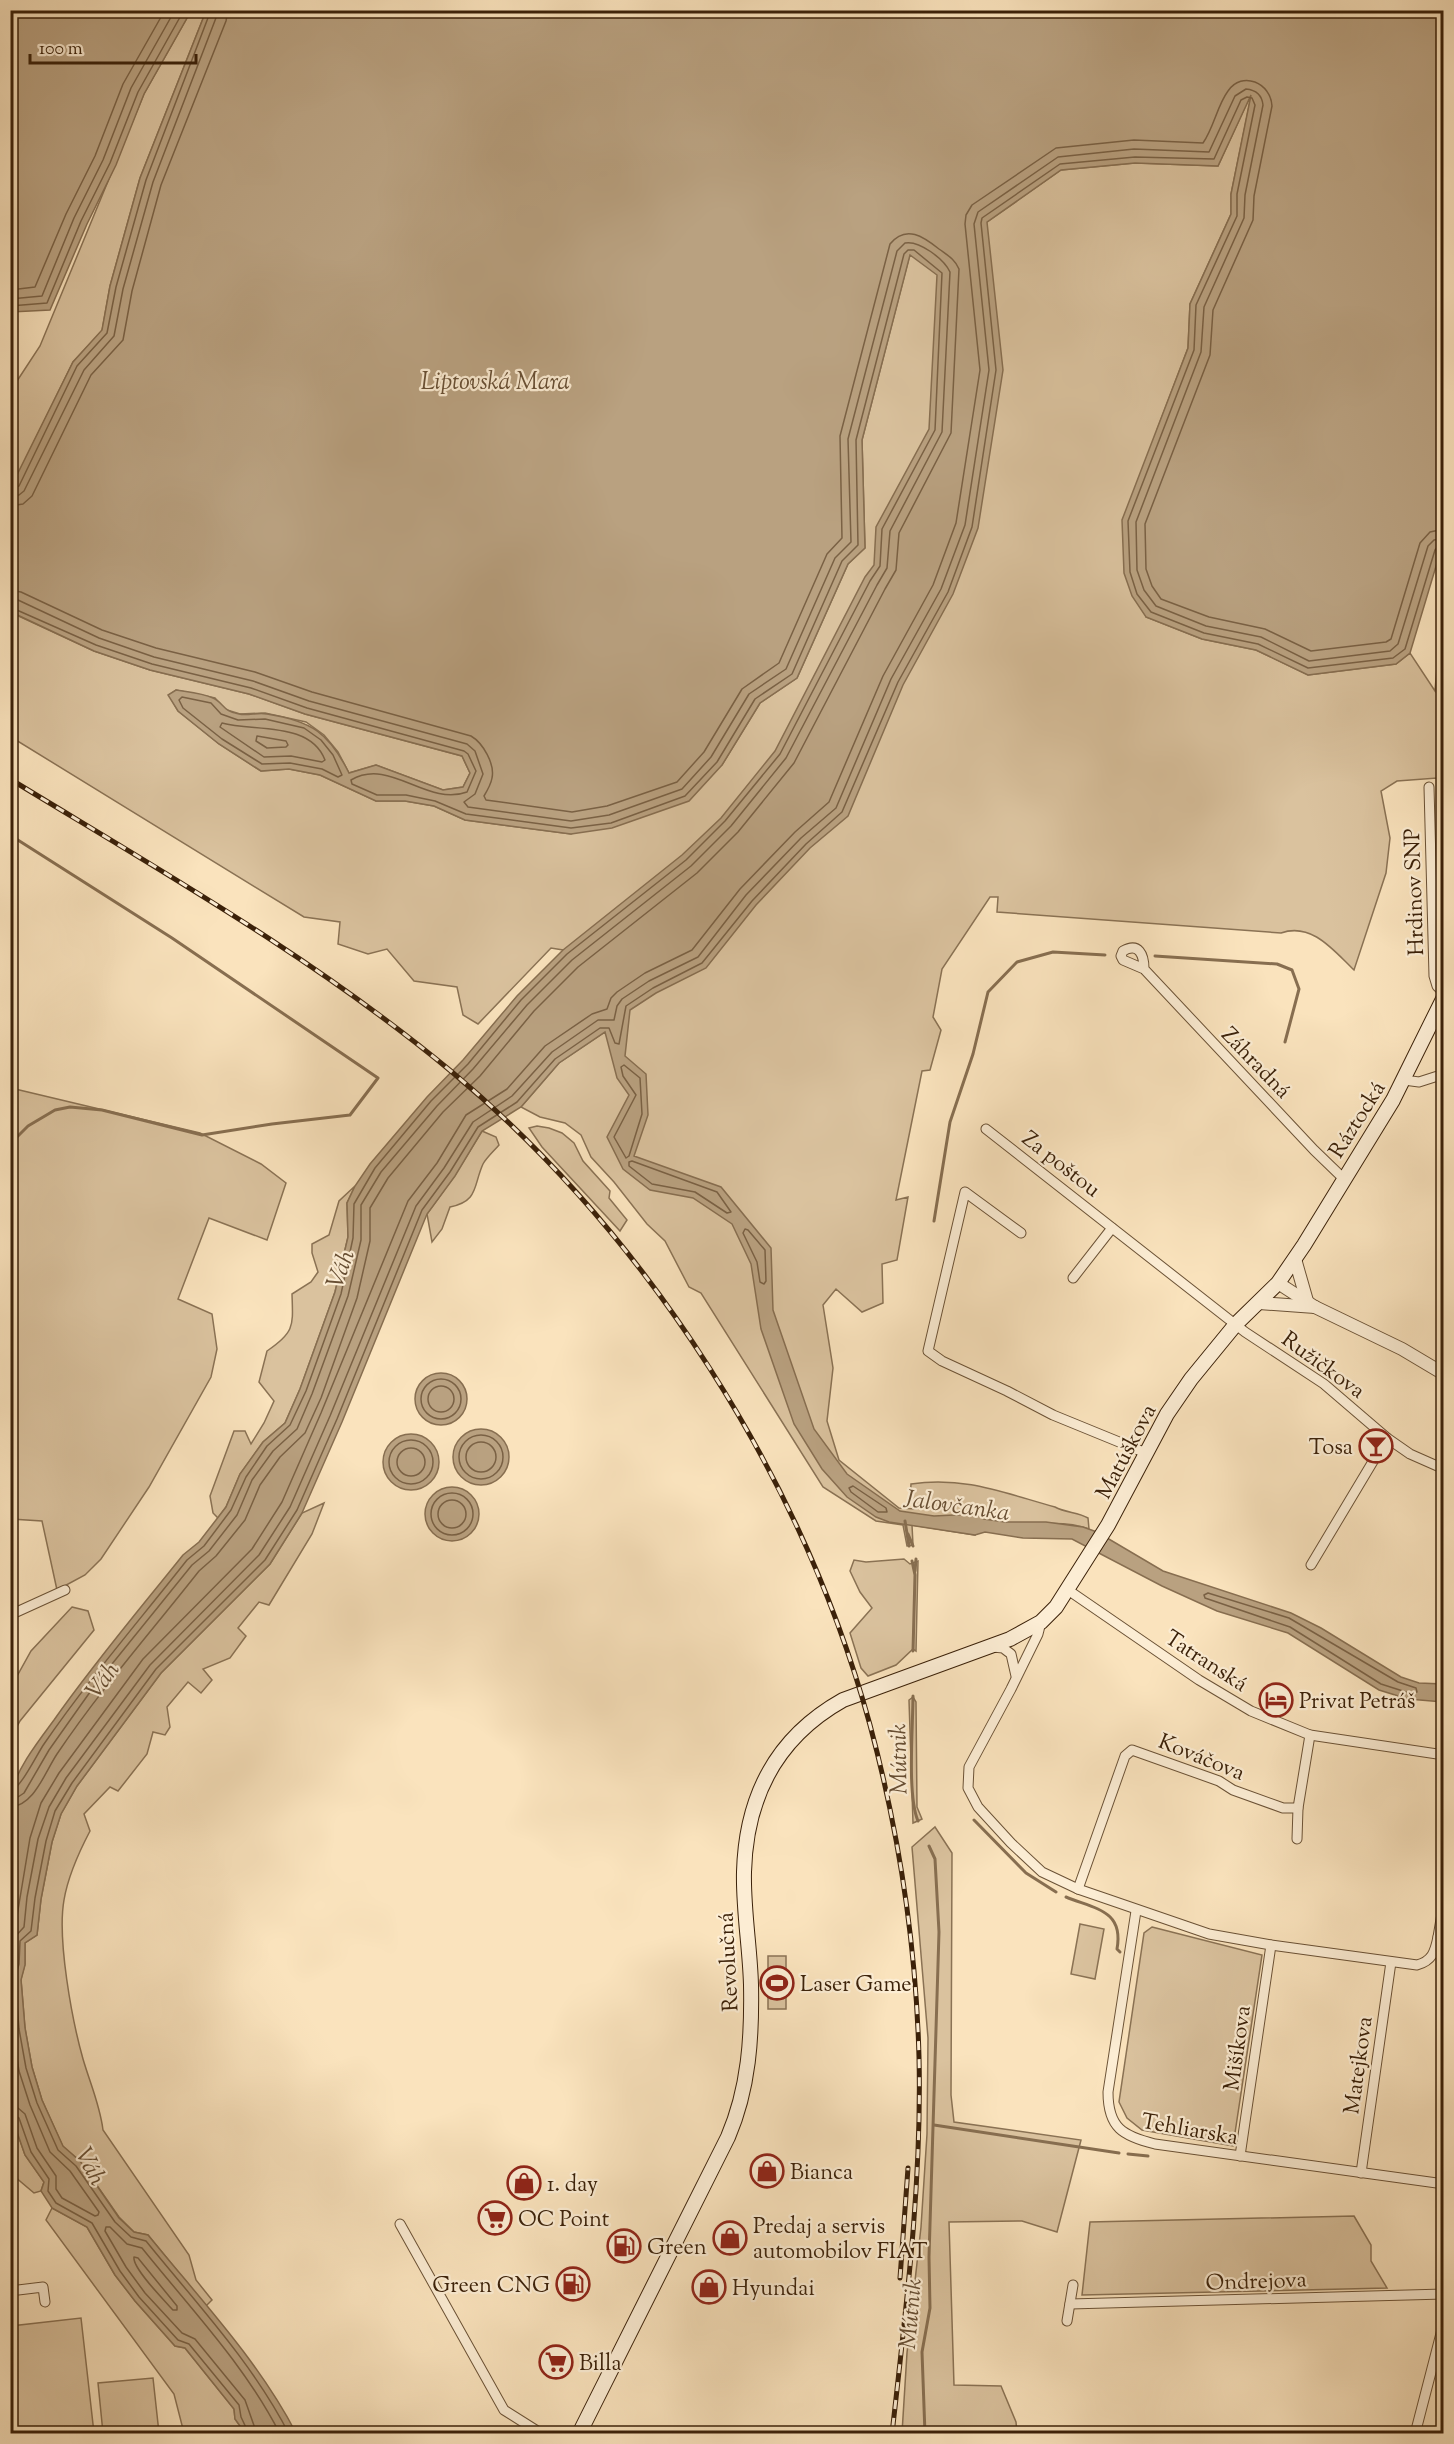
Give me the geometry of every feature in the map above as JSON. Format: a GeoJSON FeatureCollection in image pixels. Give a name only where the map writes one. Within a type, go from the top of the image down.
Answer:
{"type":"FeatureCollection","features":[{"type":"Feature","properties":{"kind":"main road","name":"Ráztocká"},"geometry":{"type":"LineString","coordinates":[[1295,1259],[1379,1125],[1404,1080],[1443,997]]}},
{"type":"Feature","properties":{"kind":"main road","name":"Matúškova"},"geometry":{"type":"LineString","coordinates":[[1041,1622],[1056,1607],[1090,1556],[1167,1414],[1191,1379],[1236,1324],[1278,1283],[1295,1259]]}},
{"type":"Feature","properties":{"kind":"main road","name":"Revolučná"},"geometry":{"type":"LineString","coordinates":[[579,2433],[723,2147],[741,2102],[747,2068],[751,2014],[744,1874],[745,1845],[758,1794],[766,1778],[785,1747],[805,1725],[843,1700],[990,1647],[1041,1622]]}},
{"type":"Feature","properties":{"kind":"street","name":"Hrdinov SNP"},"geometry":{"type":"LineString","coordinates":[[1429,787],[1434,976],[1437,986],[1443,993]]}},
{"type":"Feature","properties":{"kind":"street","name":"Záhradná"},"geometry":{"type":"LineString","coordinates":[[1144,969],[1344,1179]]}},
{"type":"Feature","properties":{"kind":"street"},"geometry":{"type":"LineString","coordinates":[[1404,1080],[1419,1082],[1443,1074]]}},
{"type":"Feature","properties":{"kind":"street","name":"Za poštou"},"geometry":{"type":"LineString","coordinates":[[986,1129],[1236,1324]]}},
{"type":"Feature","properties":{"kind":"street"},"geometry":{"type":"LineString","coordinates":[[1021,1233],[965,1192],[928,1350],[942,1361],[1007,1390],[1053,1414],[1146,1453]]}},
{"type":"Feature","properties":{"kind":"street"},"geometry":{"type":"LineString","coordinates":[[1073,1278],[1112,1228]]}},
{"type":"Feature","properties":{"kind":"street"},"geometry":{"type":"LineString","coordinates":[[1295,1259],[1311,1304]]}},
{"type":"Feature","properties":{"kind":"street"},"geometry":{"type":"LineString","coordinates":[[1278,1283],[1311,1304],[1402,1349],[1443,1374]]}},
{"type":"Feature","properties":{"kind":"street"},"geometry":{"type":"LineString","coordinates":[[1259,1303],[1311,1304]]}},
{"type":"Feature","properties":{"kind":"street","name":"Ružičkova"},"geometry":{"type":"LineString","coordinates":[[1236,1324],[1324,1384],[1387,1438],[1410,1454],[1443,1469]]}},
{"type":"Feature","properties":{"kind":"street"},"geometry":{"type":"LineString","coordinates":[[1311,1565],[1387,1438]]}},
{"type":"Feature","properties":{"kind":"street"},"geometry":{"type":"LineString","coordinates":[[10,1615],[65,1590]]}},
{"type":"Feature","properties":{"kind":"street","name":"Tatranská"},"geometry":{"type":"LineString","coordinates":[[1068,1590],[1232,1701],[1251,1711],[1310,1735],[1443,1755]]}},
{"type":"Feature","properties":{"kind":"street","name":"Matúškova"},"geometry":{"type":"LineString","coordinates":[[1041,1622],[1038,1634],[1016,1679],[969,1767],[967,1781],[970,1795],[978,1808],[1027,1858],[1042,1872],[1078,1888]]}},
{"type":"Feature","properties":{"kind":"street"},"geometry":{"type":"LineString","coordinates":[[990,1647],[1003,1648],[1011,1654],[1016,1679]]}},
{"type":"Feature","properties":{"kind":"street"},"geometry":{"type":"LineString","coordinates":[[1297,1839],[1298,1808],[1310,1735]]}},
{"type":"Feature","properties":{"kind":"street","name":"Kováčova"},"geometry":{"type":"LineString","coordinates":[[1078,1888],[1125,1756],[1132,1750],[1219,1781],[1233,1790],[1282,1808],[1298,1808]]}},
{"type":"Feature","properties":{"kind":"street"},"geometry":{"type":"LineString","coordinates":[[1078,1888],[1136,1911],[1209,1934],[1417,1965],[1428,1960],[1441,1938],[1443,1902]]}},
{"type":"Feature","properties":{"kind":"street","name":"Tehliarska"},"geometry":{"type":"LineString","coordinates":[[1136,1911],[1108,2092],[1111,2116],[1128,2137],[1155,2144],[1443,2184]]}},
{"type":"Feature","properties":{"kind":"street","name":"Mišíkova"},"geometry":{"type":"LineString","coordinates":[[1239,2156],[1271,1945]]}},
{"type":"Feature","properties":{"kind":"street","name":"Matejkova"},"geometry":{"type":"LineString","coordinates":[[1361,2173],[1391,1962]]}},
{"type":"Feature","properties":{"kind":"street"},"geometry":{"type":"LineString","coordinates":[[400,2224],[504,2410],[542,2433]]}},
{"type":"Feature","properties":{"kind":"street"},"geometry":{"type":"LineString","coordinates":[[1067,2321],[1073,2285]]}},
{"type":"Feature","properties":{"kind":"street"},"geometry":{"type":"LineString","coordinates":[[10,2291],[43,2288],[45,2302]]}},
{"type":"Feature","properties":{"kind":"street","name":"Ondrejova"},"geometry":{"type":"LineString","coordinates":[[1070,2304],[1443,2294]]}},
{"type":"Feature","properties":{"kind":"street"},"geometry":{"type":"LineString","coordinates":[[1415,2433],[1443,2322]]}},
{"type":"Feature","properties":{"kind":"shaded area"},"geometry":{"type":"Polygon","coordinates":[[[191,11],[206,11],[140,178],[110,286],[102,331],[73,362],[11,489],[11,379],[17,381],[40,346],[144,94],[191,11]]]}},
{"type":"Feature","properties":{"kind":"shaded area"},"geometry":{"type":"Polygon","coordinates":[[[1252,92],[1231,194],[1231,214],[1190,304],[1188,348],[1157,430],[1146,617],[1202,639],[1256,650],[1308,675],[1396,664],[1410,653],[1435,691],[1443,594],[1443,850],[1437,778],[1397,781],[1381,791],[1390,838],[1386,873],[1354,970],[1322,940],[1303,931],[1281,933],[997,912],[998,897],[990,897],[942,969],[933,1017],[941,1030],[930,1070],[922,1071],[896,1200],[908,1197],[897,1260],[882,1264],[883,1303],[862,1312],[836,1289],[823,1305],[833,1368],[827,1421],[839,1460],[899,1508],[915,1509],[910,1502],[911,1484],[949,1482],[1001,1491],[1084,1516],[1088,1518],[1089,1529],[1075,1525],[1003,1522],[975,1514],[975,1535],[912,1525],[913,1545],[907,1546],[903,1525],[876,1521],[823,1487],[701,1293],[689,1287],[665,1241],[647,1224],[591,1157],[581,1135],[565,1123],[540,1117],[521,1107],[559,1063],[605,1032],[563,950],[551,948],[478,1024],[463,1015],[457,987],[414,981],[387,949],[368,954],[338,944],[340,922],[304,917],[11,737],[10,612],[94,651],[150,670],[249,694],[305,714],[462,756],[470,773],[463,787],[443,790],[376,765],[349,773],[338,752],[324,735],[306,722],[265,713],[240,714],[224,709],[215,698],[176,690],[169,695],[178,711],[219,744],[261,771],[289,769],[320,775],[376,801],[405,801],[434,806],[465,820],[571,834],[722,765],[760,703],[797,678],[848,564],[865,548],[862,440],[910,254],[987,222],[1061,170],[1135,163],[1218,166],[1252,92]]]}},
{"type":"Feature","properties":{"kind":"shaded area"},"geometry":{"type":"Polygon","coordinates":[[[11,1088],[200,1133],[261,1164],[286,1183],[267,1240],[209,1218],[178,1299],[212,1314],[217,1349],[211,1377],[149,1487],[101,1559],[85,1575],[57,1590],[42,1521],[11,1519],[11,1088]]]}},
{"type":"Feature","properties":{"kind":"shaded area"},"geometry":{"type":"Polygon","coordinates":[[[537,1126],[562,1133],[574,1143],[583,1161],[610,1191],[609,1198],[627,1220],[620,1231],[542,1147],[529,1128],[537,1126]]]}},
{"type":"Feature","properties":{"kind":"shaded area"},"geometry":{"type":"Polygon","coordinates":[[[482,1131],[496,1137],[499,1145],[483,1164],[471,1197],[450,1207],[442,1229],[432,1242],[427,1214],[482,1131]]]}},
{"type":"Feature","properties":{"kind":"shaded area"},"geometry":{"type":"Polygon","coordinates":[[[355,1186],[347,1203],[348,1237],[335,1292],[300,1389],[285,1423],[263,1442],[240,1474],[226,1507],[218,1518],[213,1513],[210,1496],[234,1431],[245,1431],[251,1444],[274,1401],[259,1382],[267,1351],[283,1339],[290,1327],[292,1294],[311,1282],[318,1272],[312,1253],[312,1244],[329,1235],[339,1201],[355,1186]]]}},
{"type":"Feature","properties":{"kind":"shaded area"},"geometry":{"type":"Polygon","coordinates":[[[324,1503],[312,1534],[269,1605],[259,1602],[238,1628],[246,1636],[230,1658],[203,1669],[212,1680],[201,1693],[188,1682],[167,1707],[170,1727],[165,1735],[153,1732],[147,1754],[118,1791],[110,1787],[84,1814],[90,1831],[74,1864],[64,1900],[62,1936],[70,2002],[103,2130],[189,2255],[196,2280],[212,2300],[206,2306],[148,2235],[134,2232],[119,2217],[80,2161],[63,2147],[42,2100],[32,2067],[25,2028],[21,1979],[25,1964],[25,1943],[37,1935],[52,1842],[61,1814],[77,1786],[161,1673],[270,1564],[302,1513],[324,1503]]]}},
{"type":"Feature","properties":{"kind":"shaded area"},"geometry":{"type":"Polygon","coordinates":[[[904,1559],[910,1564],[918,1561],[916,1651],[913,1649],[896,1665],[868,1676],[861,1668],[850,1633],[872,1608],[860,1592],[850,1571],[854,1560],[866,1562],[904,1559]]]}},
{"type":"Feature","properties":{"kind":"shaded area"},"geometry":{"type":"Polygon","coordinates":[[[72,1607],[88,1611],[94,1630],[20,1721],[11,1738],[11,1687],[31,1651],[72,1607]]]}},
{"type":"Feature","properties":{"kind":"shaded area"},"geometry":{"type":"Polygon","coordinates":[[[913,1697],[916,1702],[917,1807],[922,1819],[913,1823],[909,1700],[913,1697]]]}},
{"type":"Feature","properties":{"kind":"shaded area"},"geometry":{"type":"Polygon","coordinates":[[[935,1827],[952,1853],[951,2095],[954,2122],[1081,2140],[1057,2232],[1022,2221],[949,2222],[954,2385],[1001,2386],[1016,2422],[1017,2433],[902,2433],[927,2134],[928,2038],[912,1847],[935,1827]]]}},
{"type":"Feature","properties":{"kind":"shaded area"},"geometry":{"type":"Polygon","coordinates":[[[1080,1924],[1104,1929],[1095,1979],[1071,1974],[1080,1924]]]}},
{"type":"Feature","properties":{"kind":"shaded area"},"geometry":{"type":"Polygon","coordinates":[[[1152,1927],[1262,1955],[1233,2146],[1142,2130],[1127,2118],[1119,2102],[1144,1933],[1152,1927]]]}},
{"type":"Feature","properties":{"kind":"shaded area","name":"Laser Game"},"geometry":{"type":"Polygon","coordinates":[[[768,1956],[786,1956],[786,2009],[768,2009],[768,1956]]]}},
{"type":"Feature","properties":{"kind":"shaded area"},"geometry":{"type":"Polygon","coordinates":[[[10,2112],[25,2155],[44,2182],[41,2191],[34,2193],[14,2176],[11,2165],[10,2112]]]}},
{"type":"Feature","properties":{"kind":"shaded area"},"geometry":{"type":"Polygon","coordinates":[[[52,2208],[87,2227],[115,2275],[175,2346],[185,2348],[234,2409],[235,2419],[245,2433],[184,2433],[174,2394],[46,2220],[52,2208]]]}},
{"type":"Feature","properties":{"kind":"shaded area"},"geometry":{"type":"Polygon","coordinates":[[[1354,2216],[1371,2245],[1371,2261],[1387,2288],[1082,2295],[1090,2222],[1354,2216]]]}},
{"type":"Feature","properties":{"kind":"shaded area"},"geometry":{"type":"Polygon","coordinates":[[[81,2318],[94,2433],[11,2433],[11,2326],[81,2318]]]}},
{"type":"Feature","properties":{"kind":"shaded area"},"geometry":{"type":"Polygon","coordinates":[[[153,2378],[159,2433],[103,2433],[98,2383],[153,2378]]]}},
{"type":"Feature","properties":{"kind":"water"},"geometry":{"type":"Polygon","coordinates":[[[11,10],[191,11],[144,94],[116,165],[87,224],[50,310],[11,312],[11,10]]]}},
{"type":"Feature","properties":{"kind":"water","name":"Liptovská Mara"},"geometry":{"type":"Polygon","coordinates":[[[206,11],[1443,11],[1443,543],[1410,653],[1396,664],[1308,675],[1256,650],[1202,639],[1146,617],[1132,596],[1124,573],[1122,520],[1188,348],[1190,304],[1231,214],[1231,194],[1251,95],[1218,166],[1135,163],[1061,170],[987,222],[1003,370],[978,528],[953,594],[903,685],[848,816],[810,848],[756,905],[706,968],[656,993],[630,1010],[625,1056],[646,1074],[648,1115],[634,1156],[721,1187],[771,1248],[773,1310],[814,1429],[847,1474],[900,1511],[934,1516],[975,1514],[984,1519],[1005,1522],[1046,1522],[1083,1527],[1097,1532],[1163,1571],[1291,1613],[1321,1628],[1401,1677],[1419,1683],[1443,1684],[1443,1702],[1408,1699],[1379,1690],[1288,1633],[1217,1611],[1162,1586],[1072,1539],[1023,1538],[985,1532],[975,1535],[889,1522],[876,1517],[847,1497],[822,1469],[794,1424],[761,1329],[751,1264],[732,1224],[693,1198],[650,1190],[623,1169],[607,1137],[629,1095],[617,1078],[605,1032],[559,1063],[521,1107],[482,1131],[455,1176],[427,1214],[342,1422],[302,1513],[270,1564],[161,1673],[77,1786],[61,1814],[52,1842],[37,1935],[25,1943],[25,1965],[21,1980],[25,2028],[32,2067],[42,2100],[63,2146],[80,2161],[119,2218],[134,2232],[148,2235],[227,2331],[264,2380],[296,2433],[245,2433],[235,2419],[234,2409],[185,2348],[175,2346],[115,2275],[87,2227],[52,2208],[41,2191],[44,2182],[25,2155],[10,2112],[10,1795],[29,1756],[69,1699],[183,1555],[199,1542],[226,1507],[240,1474],[263,1442],[285,1423],[300,1389],[335,1292],[348,1237],[347,1203],[370,1164],[517,996],[563,950],[682,855],[721,818],[775,751],[865,577],[874,565],[876,527],[929,429],[937,275],[910,255],[862,440],[865,548],[848,564],[797,678],[760,703],[722,765],[689,801],[612,828],[571,834],[465,820],[434,806],[405,801],[376,801],[320,775],[289,769],[261,771],[219,744],[178,711],[168,695],[176,690],[200,694],[209,696],[234,713],[267,714],[307,725],[317,731],[334,748],[349,773],[376,765],[443,790],[463,787],[470,773],[462,756],[305,714],[249,694],[150,670],[94,651],[11,612],[10,489],[73,362],[102,330],[110,286],[140,178],[206,11]]]}},
{"type":"Feature","properties":{"kind":"water"},"geometry":{"type":"Polygon","coordinates":[[[436,1373],[446,1373],[460,1380],[467,1399],[460,1418],[446,1425],[436,1425],[426,1421],[419,1414],[415,1404],[415,1394],[419,1384],[426,1377],[436,1373]]]}},
{"type":"Feature","properties":{"kind":"water"},"geometry":{"type":"Polygon","coordinates":[[[476,1429],[486,1429],[501,1437],[507,1446],[509,1457],[507,1468],[501,1477],[486,1485],[476,1485],[465,1480],[458,1473],[453,1462],[453,1452],[458,1441],[465,1434],[476,1429]]]}},
{"type":"Feature","properties":{"kind":"water"},"geometry":{"type":"Polygon","coordinates":[[[411,1434],[422,1436],[431,1442],[437,1451],[439,1462],[437,1473],[431,1482],[422,1488],[411,1490],[400,1488],[391,1482],[385,1473],[383,1462],[385,1451],[391,1442],[400,1436],[411,1434]]]}},
{"type":"Feature","properties":{"kind":"water"},"geometry":{"type":"Polygon","coordinates":[[[447,1487],[457,1487],[467,1491],[475,1499],[479,1514],[475,1529],[467,1537],[457,1541],[447,1541],[437,1537],[429,1529],[425,1519],[425,1509],[429,1499],[437,1491],[447,1487]]]}},
{"type":"Feature","properties":{"kind":"waterway"},"geometry":{"type":"LineString","coordinates":[[10,835],[172,938],[378,1078],[350,1115],[202,1135],[102,1110],[70,1107],[55,1110],[28,1126],[10,1144]]}},
{"type":"Feature","properties":{"kind":"waterway"},"geometry":{"type":"LineString","coordinates":[[934,1221],[950,1122],[973,1054],[988,992],[1017,962],[1053,952],[1105,955]]}},
{"type":"Feature","properties":{"kind":"waterway"},"geometry":{"type":"LineString","coordinates":[[1155,956],[1277,964],[1292,970],[1299,989],[1285,1042]]}},
{"type":"Feature","properties":{"kind":"waterway","name":"Mútnik"},"geometry":{"type":"LineString","coordinates":[[905,1521],[909,1546]]}},
{"type":"Feature","properties":{"kind":"waterway","name":"Mútnik"},"geometry":{"type":"LineString","coordinates":[[908,1534],[913,1546]]}},
{"type":"Feature","properties":{"kind":"waterway","name":"Mútnik"},"geometry":{"type":"LineString","coordinates":[[915,1571],[916,1559]]}},
{"type":"Feature","properties":{"kind":"waterway","name":"Mútnik"},"geometry":{"type":"LineString","coordinates":[[912,1561],[915,1575],[913,1651]]}},
{"type":"Feature","properties":{"kind":"waterway","name":"Mútnik"},"geometry":{"type":"LineString","coordinates":[[913,1696],[912,1778],[918,1821]]}},
{"type":"Feature","properties":{"kind":"waterway"},"geometry":{"type":"LineString","coordinates":[[974,1820],[1026,1873],[1056,1892]]}},
{"type":"Feature","properties":{"kind":"waterway","name":"Mútnik"},"geometry":{"type":"LineString","coordinates":[[925,2434],[922,2352],[930,2308],[929,2257],[939,1932],[935,1859],[929,1846]]}},
{"type":"Feature","properties":{"kind":"waterway"},"geometry":{"type":"LineString","coordinates":[[1066,1897],[1097,1908],[1112,1919],[1116,1926],[1117,1949],[1120,1952]]}},
{"type":"Feature","properties":{"kind":"waterway","name":"Mútnik"},"geometry":{"type":"LineString","coordinates":[[934,2125],[1119,2153]]}},
{"type":"Feature","properties":{"kind":"waterway","name":"Mútnik"},"geometry":{"type":"LineString","coordinates":[[1128,2154],[1148,2156]]}},
{"type":"Feature","properties":{"kind":"railway"},"geometry":{"type":"LineString","coordinates":[[10,779],[180,882],[292,954],[347,991],[452,1072],[523,1137],[591,1209],[653,1286],[709,1368],[760,1454],[804,1542],[841,1633],[870,1725],[897,1848],[910,1931],[919,2057],[918,2151],[912,2245],[892,2434]]}},
{"type":"Feature","properties":{"kind":"railway"},"geometry":{"type":"LineString","coordinates":[[900,2278],[908,2168]]}},
{"type":"Feature","properties":{"kind":"place","name":"Tosa"},"geometry":{"type":"Point","coordinates":[1376,1446]}},
{"type":"Feature","properties":{"kind":"place","name":"Privat Petráš"},"geometry":{"type":"Point","coordinates":[1276,1700]}},
{"type":"Feature","properties":{"kind":"place","name":"Laser Game"},"geometry":{"type":"Point","coordinates":[777,1983]}},
{"type":"Feature","properties":{"kind":"place","name":"Bianca"},"geometry":{"type":"Point","coordinates":[767,2171]}},
{"type":"Feature","properties":{"kind":"place","name":"1. day"},"geometry":{"type":"Point","coordinates":[524,2183]}},
{"type":"Feature","properties":{"kind":"place","name":"OC Point"},"geometry":{"type":"Point","coordinates":[495,2218]}},
{"type":"Feature","properties":{"kind":"place","name":"Predaj a servis automobilov FIAT"},"geometry":{"type":"Point","coordinates":[730,2238]}},
{"type":"Feature","properties":{"kind":"place","name":"Green"},"geometry":{"type":"Point","coordinates":[624,2246]}},
{"type":"Feature","properties":{"kind":"place","name":"Green CNG"},"geometry":{"type":"Point","coordinates":[573,2284]}},
{"type":"Feature","properties":{"kind":"place","name":"Hyundai"},"geometry":{"type":"Point","coordinates":[709,2287]}},
{"type":"Feature","properties":{"kind":"place","name":"Billa"},"geometry":{"type":"Point","coordinates":[556,2362]}},
{"type":"Feature","properties":{"kind":"water label","name":"Váh"},"geometry":{"type":"Point","coordinates":[340,1269]}},
{"type":"Feature","properties":{"kind":"water label","name":"Jalovčanka"},"geometry":{"type":"Point","coordinates":[957,1505]}},
{"type":"Feature","properties":{"kind":"water label","name":"Váh"},"geometry":{"type":"Point","coordinates":[102,1680]}},
{"type":"Feature","properties":{"kind":"water label","name":"Váh"},"geometry":{"type":"Point","coordinates":[91,2166]}}]}
